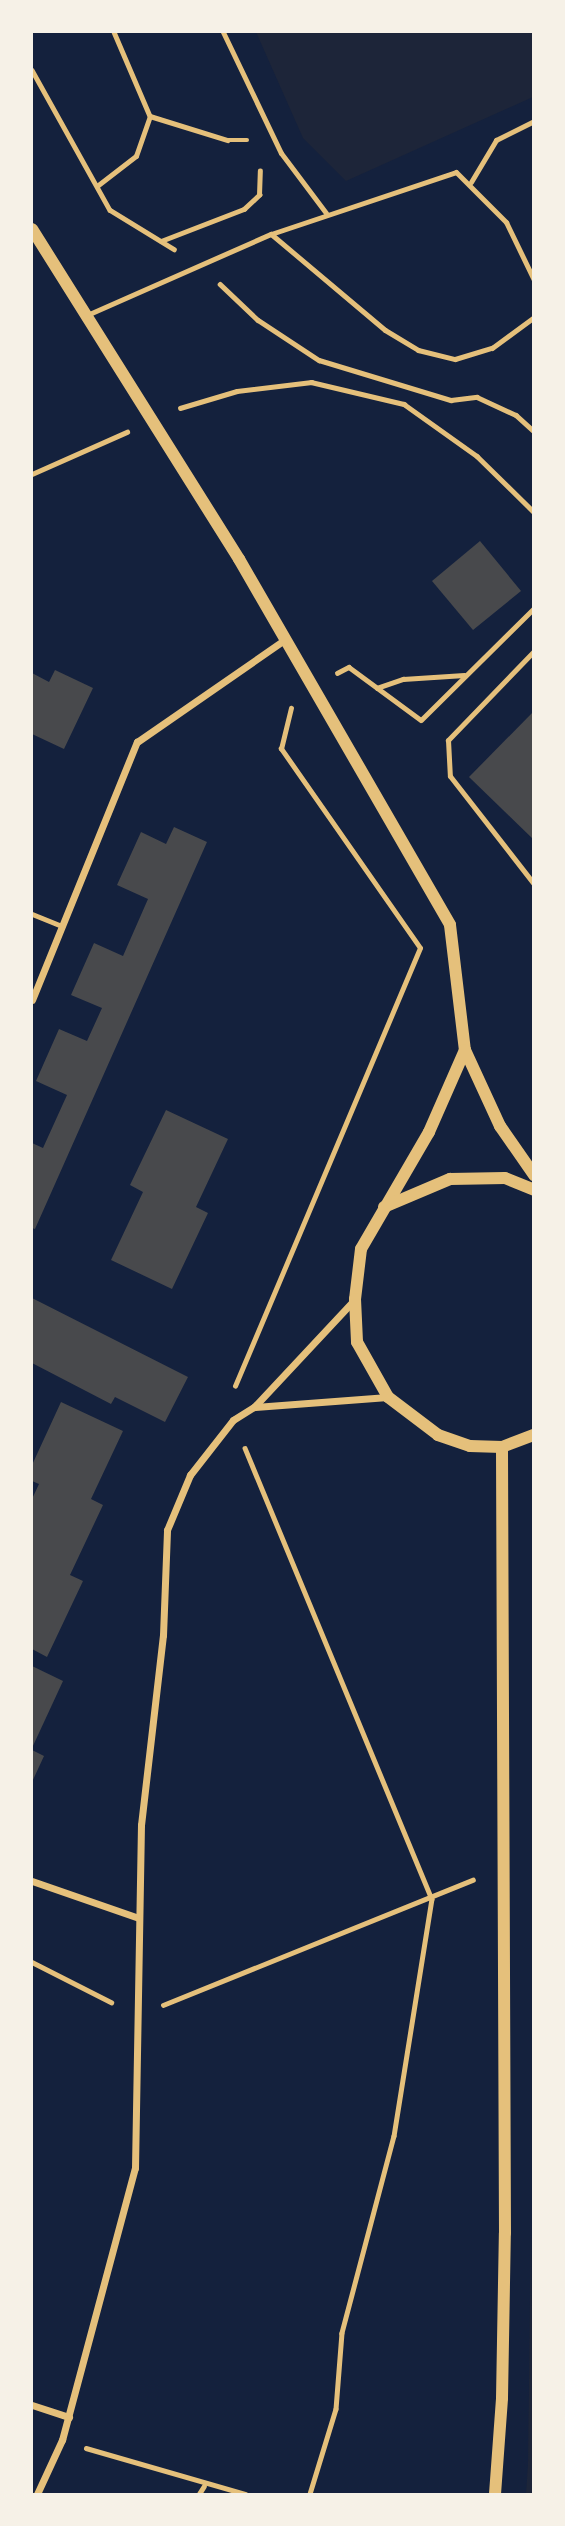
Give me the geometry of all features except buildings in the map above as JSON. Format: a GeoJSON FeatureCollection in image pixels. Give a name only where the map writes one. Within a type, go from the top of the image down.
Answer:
{"type":"FeatureCollection","features":[{"type":"Feature","properties":{"kind":"street"},"geometry":{"type":"LineString","coordinates":[[32,229],[83,317],[286,639],[450,925],[465,1050],[500,1126],[534,1175]]}},
{"type":"Feature","properties":{"kind":"street"},"geometry":{"type":"LineString","coordinates":[[32,1000],[137,742],[286,639]]}},
{"type":"Feature","properties":{"kind":"street"},"geometry":{"type":"LineString","coordinates":[[465,1050],[429,1132],[361,1249],[355,1299],[357,1342],[387,1397],[438,1435],[470,1446],[502,1447],[534,1435]]}},
{"type":"Feature","properties":{"kind":"street"},"geometry":{"type":"LineString","coordinates":[[384,1207],[450,1179],[505,1178],[534,1190]]}},
{"type":"Feature","properties":{"kind":"street"},"geometry":{"type":"LineString","coordinates":[[37,2494],[62,2440],[135,2168],[141,1825],[163,1634],[167,1530],[190,1475],[233,1420],[254,1407],[355,1299]]}},
{"type":"Feature","properties":{"kind":"street"},"geometry":{"type":"LineString","coordinates":[[254,1407],[387,1397]]}},
{"type":"Feature","properties":{"kind":"street"},"geometry":{"type":"LineString","coordinates":[[495,2494],[502,2398],[505,2233],[502,1447]]}},
{"type":"Feature","properties":{"kind":"street"},"geometry":{"type":"LineString","coordinates":[[32,1881],[139,1918]]}},
{"type":"Feature","properties":{"kind":"street"},"geometry":{"type":"LineString","coordinates":[[32,2405],[68,2417]]}},
{"type":"Feature","properties":{"kind":"lane"},"geometry":{"type":"LineString","coordinates":[[223,32],[281,153],[326,213]]}},
{"type":"Feature","properties":{"kind":"lane"},"geometry":{"type":"LineString","coordinates":[[471,182],[496,140],[534,121]]}},
{"type":"Feature","properties":{"kind":"lane"},"geometry":{"type":"LineString","coordinates":[[83,317],[197,264],[271,234],[326,213],[456,172],[471,182],[506,222],[534,280]]}},
{"type":"Feature","properties":{"kind":"lane"},"geometry":{"type":"LineString","coordinates":[[271,234],[385,330],[418,350],[455,359],[492,348],[534,317]]}},
{"type":"Feature","properties":{"kind":"lane"},"geometry":{"type":"LineString","coordinates":[[534,652],[448,740],[450,776],[534,884]]}},
{"type":"Feature","properties":{"kind":"lane"},"geometry":{"type":"LineString","coordinates":[[32,914],[62,926]]}},
{"type":"Feature","properties":{"kind":"path"},"geometry":{"type":"LineString","coordinates":[[97,187],[136,156],[150,116],[114,32]]}},
{"type":"Feature","properties":{"kind":"path"},"geometry":{"type":"LineString","coordinates":[[32,70],[110,210],[197,264],[258,320],[319,360],[451,400],[477,397],[516,415],[534,430]]}},
{"type":"Feature","properties":{"kind":"path"},"geometry":{"type":"LineString","coordinates":[[150,116],[227,140],[247,140]]}},
{"type":"Feature","properties":{"kind":"path"},"geometry":{"type":"LineString","coordinates":[[242,128],[252,151]]}},
{"type":"Feature","properties":{"kind":"path"},"geometry":{"type":"LineString","coordinates":[[161,241],[244,209],[259,195],[256,162]]}},
{"type":"Feature","properties":{"kind":"path"},"geometry":{"type":"LineString","coordinates":[[237,391],[312,382],[404,404],[477,456],[534,512]]}},
{"type":"Feature","properties":{"kind":"path"},"geometry":{"type":"LineString","coordinates":[[330,678],[349,667],[421,720],[534,608]]}},
{"type":"Feature","properties":{"kind":"path"},"geometry":{"type":"LineString","coordinates":[[301,666],[281,749],[420,948],[232,1393],[233,1420],[432,1899],[394,2136],[342,2333],[336,2409],[310,2494]]}},
{"type":"Feature","properties":{"kind":"path"},"geometry":{"type":"LineString","coordinates":[[377,688],[402,679],[465,675]]}},
{"type":"Feature","properties":{"kind":"path"},"geometry":{"type":"LineString","coordinates":[[32,1962],[137,2015],[432,1899],[502,1867]]}},
{"type":"Feature","properties":{"kind":"path"},"geometry":{"type":"LineString","coordinates":[[62,2440],[204,2486],[245,2494]]}},
{"type":"Feature","properties":{"kind":"path"},"geometry":{"type":"LineString","coordinates":[[199,2494],[204,2486]]}},
{"type":"Feature","properties":{"kind":"shaded area"},"geometry":{"type":"Polygon","coordinates":[[[256,32],[533,32],[533,97],[346,181],[303,138],[256,32]]]}},
{"type":"Feature","properties":{"kind":"shaded area"},"geometry":{"type":"Polygon","coordinates":[[[531,2216],[534,2494],[526,2494],[528,2464],[531,2216]]]}}]}
